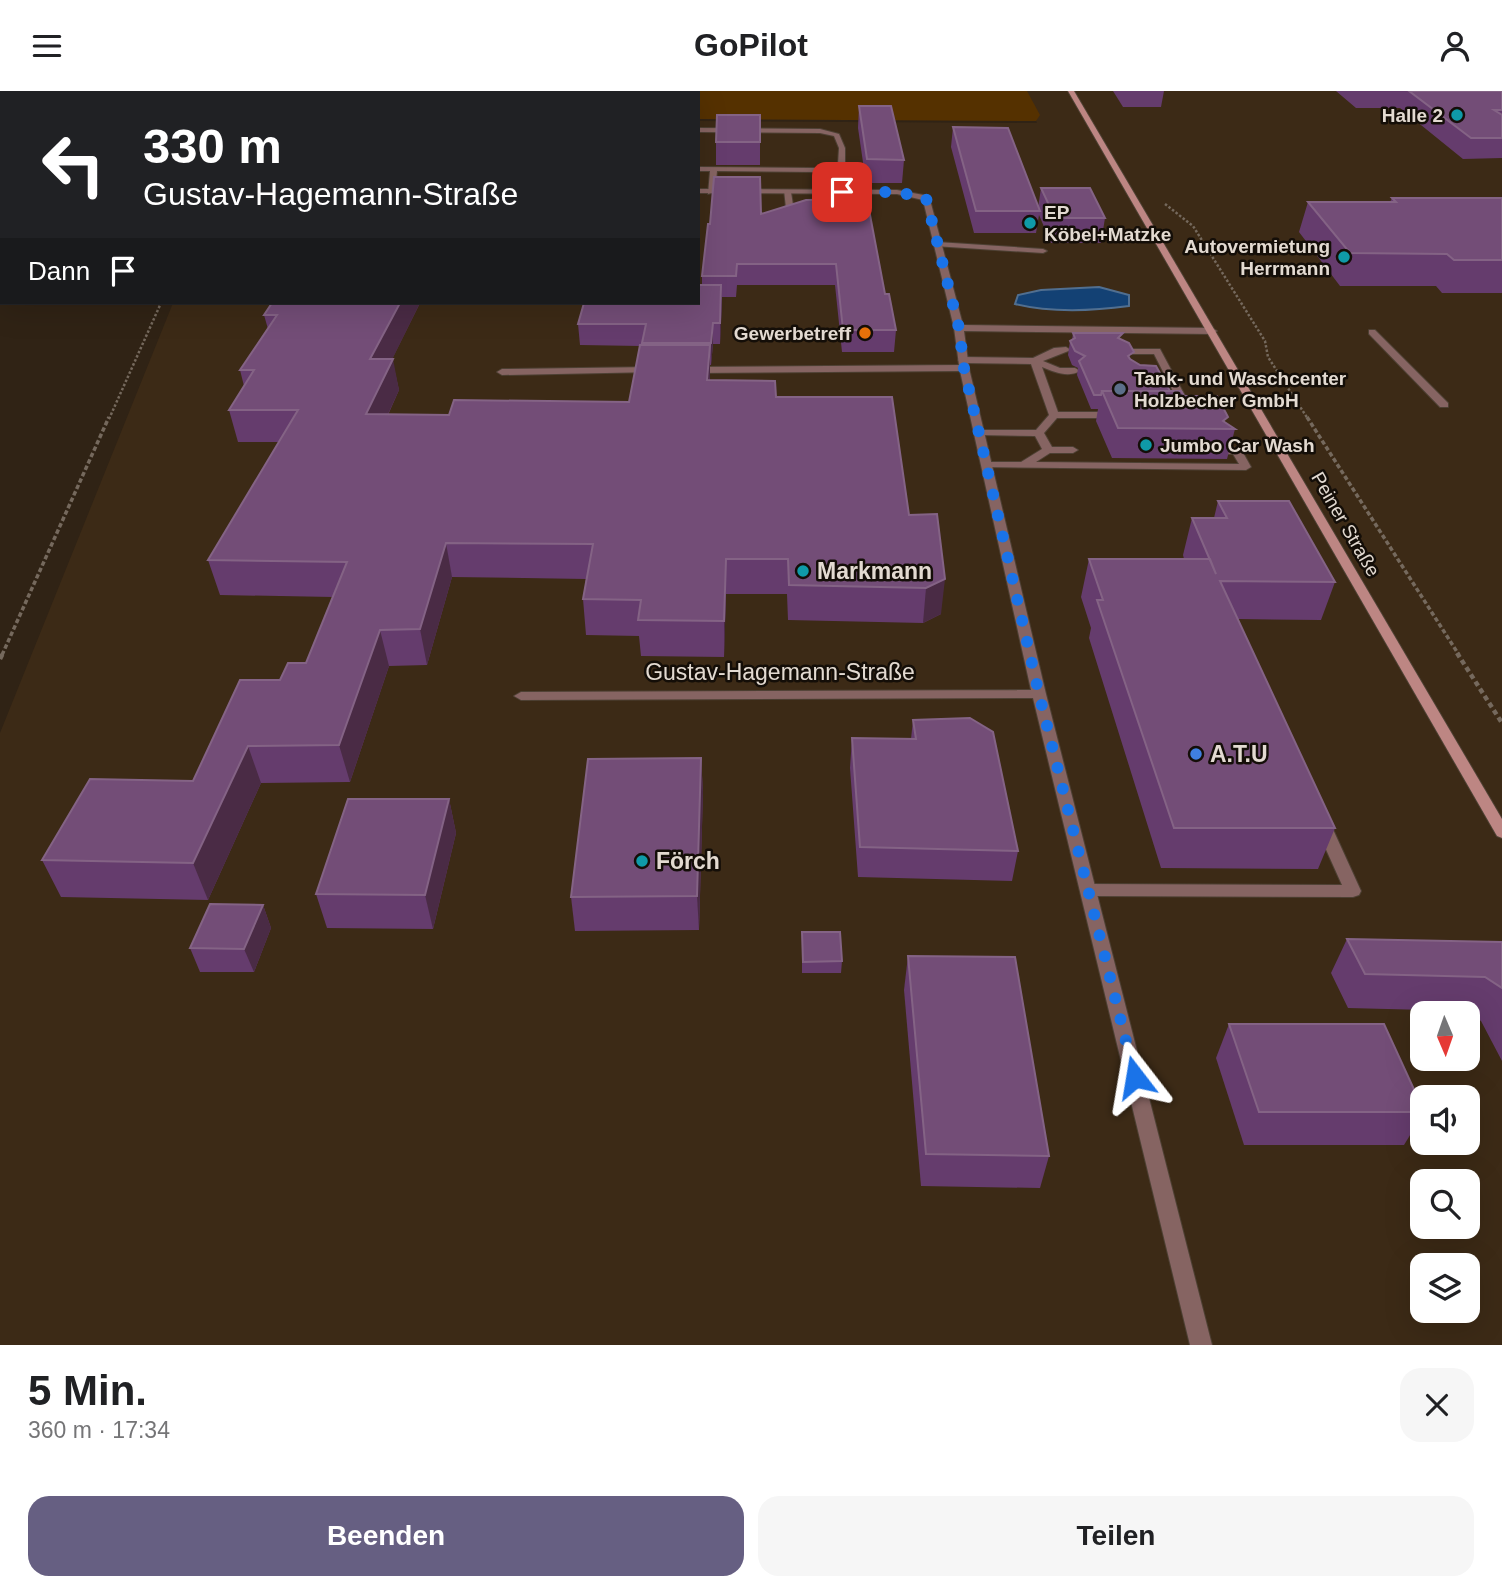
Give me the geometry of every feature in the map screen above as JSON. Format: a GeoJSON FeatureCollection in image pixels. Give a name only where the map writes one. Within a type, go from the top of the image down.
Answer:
{"type":"FeatureCollection","features":[{"type":"Feature","properties":{"kind":"main road","name":"Peiner Straße"},"geometry":{"type":"LineString","coordinates":[[1071,91],[1502,832]]}},
{"type":"Feature","properties":{"kind":"street"},"geometry":{"type":"LineString","coordinates":[[700,130],[820,131],[837,135],[842,148],[841,166],[817,170],[700,169]]}},
{"type":"Feature","properties":{"kind":"street"},"geometry":{"type":"LineString","coordinates":[[711,191],[714,169]]}},
{"type":"Feature","properties":{"kind":"street"},"geometry":{"type":"LineString","coordinates":[[700,191],[897,192],[926,198],[959,328],[964,364],[1039,694],[1201,1345]]}},
{"type":"Feature","properties":{"kind":"street"},"geometry":{"type":"LineString","coordinates":[[787,192],[789,206],[792,208],[818,211]]}},
{"type":"Feature","properties":{"kind":"street"},"geometry":{"type":"LineString","coordinates":[[937,244],[1043,251]]}},
{"type":"Feature","properties":{"kind":"street"},"geometry":{"type":"LineString","coordinates":[[959,328],[1212,331]]}},
{"type":"Feature","properties":{"kind":"street"},"geometry":{"type":"LineString","coordinates":[[1372,332],[1444,405]]}},
{"type":"Feature","properties":{"kind":"street"},"geometry":{"type":"LineString","coordinates":[[1035,362],[1057,350],[1066,350]]}},
{"type":"Feature","properties":{"kind":"street"},"geometry":{"type":"LineString","coordinates":[[1123,351],[1157,351],[1161,371],[1190,415],[1177,415]]}},
{"type":"Feature","properties":{"kind":"street"},"geometry":{"type":"LineString","coordinates":[[1035,362],[1055,415]]}},
{"type":"Feature","properties":{"kind":"street"},"geometry":{"type":"LineString","coordinates":[[678,370],[1035,362],[1059,371],[1075,371]]}},
{"type":"Feature","properties":{"kind":"street"},"geometry":{"type":"LineString","coordinates":[[502,372],[665,370]]}},
{"type":"Feature","properties":{"kind":"street"},"geometry":{"type":"LineString","coordinates":[[979,432],[1039,433],[1055,415],[1122,415]]}},
{"type":"Feature","properties":{"kind":"street"},"geometry":{"type":"LineString","coordinates":[[1039,433],[1048,450]]}},
{"type":"Feature","properties":{"kind":"street"},"geometry":{"type":"LineString","coordinates":[[1023,465],[1048,450],[1073,450]]}},
{"type":"Feature","properties":{"kind":"street"},"geometry":{"type":"LineString","coordinates":[[987,465],[1246,467],[1237,451],[1223,451]]}},
{"type":"Feature","properties":{"kind":"street","name":"Gustav-Hagemann-Straße"},"geometry":{"type":"LineString","coordinates":[[521,696],[1039,694]]}},
{"type":"Feature","properties":{"kind":"street"},"geometry":{"type":"LineString","coordinates":[[1088,890],[1353,891],[1314,805]]}},
{"type":"Feature","properties":{"kind":"path"},"geometry":{"type":"LineString","coordinates":[[1157,197],[1193,226],[1265,341],[1268,357],[1502,723]]}},
{"type":"Feature","properties":{"kind":"path"},"geometry":{"type":"LineString","coordinates":[[0,659],[160,305]]}},
{"type":"Feature","properties":{"kind":"shaded area"},"geometry":{"type":"Polygon","coordinates":[[[700,91],[1027,91],[1040,115],[1036,121],[700,119],[700,91]]]}},
{"type":"Feature","properties":{"kind":"shaded area"},"geometry":{"type":"Polygon","coordinates":[[[1025,91],[1502,91],[1502,1345],[0,1345],[0,733],[172,305],[700,305],[700,121],[1037,123],[1025,91]]]}},
{"type":"Feature","properties":{"kind":"water"},"geometry":{"type":"Polygon","coordinates":[[[1099,287],[1129,295],[1129,306],[1072,310],[1015,304],[1018,295],[1041,290],[1099,287]]]}},
{"type":"Feature","properties":{"kind":"building"},"geometry":{"type":"Polygon","coordinates":[[[1409,91],[1502,91],[1502,110],[1494,110],[1502,115],[1502,138],[1471,138],[1409,91]]]}},
{"type":"Feature","properties":{"kind":"building"},"geometry":{"type":"Polygon","coordinates":[[[859,106],[891,106],[904,160],[867,159],[859,106]]]}},
{"type":"Feature","properties":{"kind":"building"},"geometry":{"type":"Polygon","coordinates":[[[717,115],[760,115],[760,142],[716,142],[717,115]]]}},
{"type":"Feature","properties":{"kind":"building"},"geometry":{"type":"Polygon","coordinates":[[[953,127],[1008,128],[1040,211],[976,211],[953,127]]]}},
{"type":"Feature","properties":{"kind":"building"},"geometry":{"type":"Polygon","coordinates":[[[714,177],[760,177],[761,214],[806,200],[867,199],[885,294],[889,294],[896,330],[843,330],[836,264],[737,264],[736,276],[702,276],[714,177]]]}},
{"type":"Feature","properties":{"kind":"building"},"geometry":{"type":"Polygon","coordinates":[[[1041,188],[1090,188],[1105,218],[1055,218],[1041,188]]]}},
{"type":"Feature","properties":{"kind":"building"},"geometry":{"type":"Polygon","coordinates":[[[1392,198],[1502,198],[1502,260],[1454,260],[1447,254],[1350,253],[1308,202],[1396,202],[1392,198]]]}},
{"type":"Feature","properties":{"kind":"building"},"geometry":{"type":"Polygon","coordinates":[[[700,285],[721,285],[720,323],[713,323],[711,343],[642,343],[646,324],[578,324],[583,305],[700,305],[700,285]]]}},
{"type":"Feature","properties":{"kind":"building"},"geometry":{"type":"Polygon","coordinates":[[[271,305],[399,305],[370,359],[393,359],[366,414],[449,415],[454,400],[629,402],[640,345],[710,345],[707,380],[775,381],[776,397],[892,397],[909,515],[937,514],[945,579],[926,588],[789,585],[788,559],[726,559],[724,621],[638,620],[641,600],[583,599],[593,544],[446,543],[420,629],[380,630],[339,745],[248,746],[193,863],[42,860],[90,779],[193,781],[240,680],[280,680],[288,663],[306,663],[347,562],[208,560],[298,410],[229,410],[254,370],[240,370],[277,315],[264,315],[271,305]]]}},
{"type":"Feature","properties":{"kind":"building"},"geometry":{"type":"Polygon","coordinates":[[[1073,333],[1123,333],[1118,338],[1129,343],[1134,352],[1128,356],[1130,359],[1140,365],[1156,366],[1170,391],[1102,391],[1101,395],[1094,395],[1079,361],[1085,356],[1075,351],[1070,341],[1075,338],[1073,333]]]}},
{"type":"Feature","properties":{"kind":"building"},"geometry":{"type":"Polygon","coordinates":[[[1102,391],[1181,391],[1184,396],[1217,396],[1228,417],[1223,421],[1235,429],[1118,428],[1102,391]]]}},
{"type":"Feature","properties":{"kind":"building"},"geometry":{"type":"Polygon","coordinates":[[[1218,501],[1289,501],[1335,582],[1220,581],[1335,828],[1174,828],[1097,600],[1103,600],[1089,559],[1210,559],[1192,518],[1227,518],[1218,501]]]}},
{"type":"Feature","properties":{"kind":"building"},"geometry":{"type":"Polygon","coordinates":[[[970,718],[993,732],[1018,851],[860,847],[852,738],[916,739],[913,720],[970,718]]]}},
{"type":"Feature","properties":{"kind":"building","name":"Förch"},"geometry":{"type":"Polygon","coordinates":[[[701,758],[697,896],[571,897],[588,759],[701,758]]]}},
{"type":"Feature","properties":{"kind":"building"},"geometry":{"type":"Polygon","coordinates":[[[348,799],[449,799],[425,895],[316,894],[348,799]]]}},
{"type":"Feature","properties":{"kind":"building"},"geometry":{"type":"Polygon","coordinates":[[[210,904],[263,905],[244,949],[190,948],[210,904]]]}},
{"type":"Feature","properties":{"kind":"building"},"geometry":{"type":"Polygon","coordinates":[[[802,932],[840,932],[842,961],[803,962],[802,932]]]}},
{"type":"Feature","properties":{"kind":"building"},"geometry":{"type":"Polygon","coordinates":[[[1347,939],[1502,942],[1502,988],[1485,977],[1365,974],[1347,939]]]}},
{"type":"Feature","properties":{"kind":"building"},"geometry":{"type":"Polygon","coordinates":[[[908,956],[1015,957],[1049,1156],[926,1154],[908,956]]]}},
{"type":"Feature","properties":{"kind":"building"},"geometry":{"type":"Polygon","coordinates":[[[1229,1024],[1384,1024],[1412,1085],[1410,1112],[1259,1112],[1229,1024]]]}},
{"type":"Feature","properties":{"kind":"place","name":"Halle 2"},"geometry":{"type":"Point","coordinates":[1457,115]}},
{"type":"Feature","properties":{"kind":"place","name":"EP Köbel+Matzke"},"geometry":{"type":"Point","coordinates":[1030,223]}},
{"type":"Feature","properties":{"kind":"place","name":"Autovermietung Herrmann"},"geometry":{"type":"Point","coordinates":[1344,257]}},
{"type":"Feature","properties":{"kind":"place","name":"Gewerbetreff"},"geometry":{"type":"Point","coordinates":[865,333]}},
{"type":"Feature","properties":{"kind":"place","name":"Tank- und Waschcenter Holzbecher GmbH"},"geometry":{"type":"Point","coordinates":[1120,389]}},
{"type":"Feature","properties":{"kind":"place","name":"Jumbo Car Wash"},"geometry":{"type":"Point","coordinates":[1146,445]}},
{"type":"Feature","properties":{"kind":"place","name":"Markmann"},"geometry":{"type":"Point","coordinates":[803,571]}},
{"type":"Feature","properties":{"kind":"place","name":"A.T.U"},"geometry":{"type":"Point","coordinates":[1196,754]}},
{"type":"Feature","properties":{"kind":"place","name":"Förch"},"geometry":{"type":"Point","coordinates":[642,861]}},
{"type":"Feature","properties":{"kind":"route"},"geometry":{"type":"LineString","coordinates":[[842,192],[897,192],[926,198],[959,328],[964,368],[1039,694],[1135,1077]]}}]}
